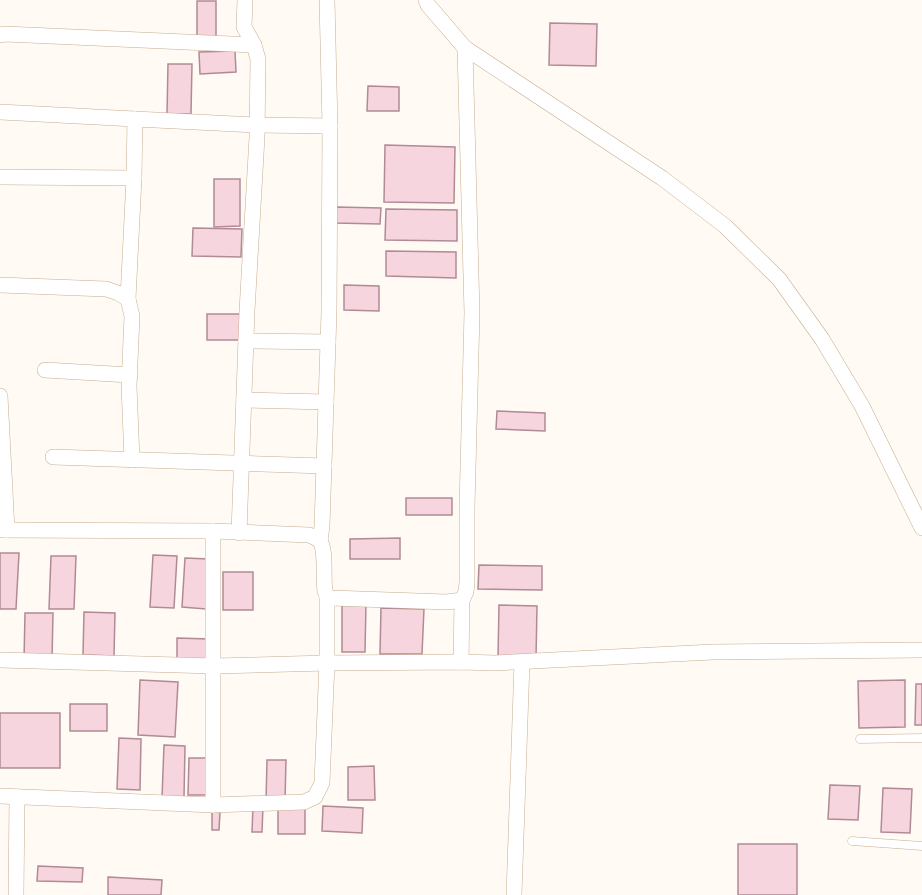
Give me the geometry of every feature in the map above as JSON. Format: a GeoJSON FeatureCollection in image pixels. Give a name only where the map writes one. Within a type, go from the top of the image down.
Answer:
{"type":"FeatureCollection","features":[{"type":"Feature","properties":{"kind":"street"},"geometry":{"type":"LineString","coordinates":[[239,533],[258,59],[254,45],[244,27],[245,0]]}},
{"type":"Feature","properties":{"kind":"street"},"geometry":{"type":"LineString","coordinates":[[0,796],[213,805],[304,802],[315,796],[322,783],[327,663],[327,596],[324,587],[323,549],[320,541],[328,342],[330,126],[327,0]]}},
{"type":"Feature","properties":{"kind":"street"},"geometry":{"type":"LineString","coordinates":[[426,0],[465,48],[662,178],[725,226],[778,279],[822,339],[862,406],[922,528]]}},
{"type":"Feature","properties":{"kind":"street"},"geometry":{"type":"LineString","coordinates":[[0,35],[254,45]]}},
{"type":"Feature","properties":{"kind":"street"},"geometry":{"type":"LineString","coordinates":[[461,662],[462,600],[467,582],[472,313],[465,48]]}},
{"type":"Feature","properties":{"kind":"street"},"geometry":{"type":"LineString","coordinates":[[0,112],[257,125],[330,126]]}},
{"type":"Feature","properties":{"kind":"street"},"geometry":{"type":"LineString","coordinates":[[132,460],[129,375],[132,316],[128,299],[135,119]]}},
{"type":"Feature","properties":{"kind":"street"},"geometry":{"type":"LineString","coordinates":[[0,177],[134,178]]}},
{"type":"Feature","properties":{"kind":"street"},"geometry":{"type":"LineString","coordinates":[[0,285],[106,289],[118,292],[128,299]]}},
{"type":"Feature","properties":{"kind":"street"},"geometry":{"type":"LineString","coordinates":[[246,341],[328,342]]}},
{"type":"Feature","properties":{"kind":"street"},"geometry":{"type":"LineString","coordinates":[[45,370],[129,375]]}},
{"type":"Feature","properties":{"kind":"street"},"geometry":{"type":"LineString","coordinates":[[0,396],[3,530],[213,531],[309,535],[320,541]]}},
{"type":"Feature","properties":{"kind":"street"},"geometry":{"type":"LineString","coordinates":[[244,400],[326,402]]}},
{"type":"Feature","properties":{"kind":"street"},"geometry":{"type":"LineString","coordinates":[[53,457],[324,466]]}},
{"type":"Feature","properties":{"kind":"street"},"geometry":{"type":"LineString","coordinates":[[213,531],[213,805]]}},
{"type":"Feature","properties":{"kind":"street"},"geometry":{"type":"LineString","coordinates":[[327,596],[336,599],[436,602],[462,600]]}},
{"type":"Feature","properties":{"kind":"street"},"geometry":{"type":"LineString","coordinates":[[0,660],[214,666],[522,662],[712,652],[922,650]]}},
{"type":"Feature","properties":{"kind":"street"},"geometry":{"type":"LineString","coordinates":[[513,895],[522,662]]}},
{"type":"Feature","properties":{"kind":"street"},"geometry":{"type":"LineString","coordinates":[[16,895],[17,797]]}},
{"type":"Feature","properties":{"kind":"lane"},"geometry":{"type":"LineString","coordinates":[[860,739],[922,738]]}},
{"type":"Feature","properties":{"kind":"lane"},"geometry":{"type":"LineString","coordinates":[[852,841],[922,846]]}},
{"type":"Feature","properties":{"kind":"building"},"geometry":{"type":"Polygon","coordinates":[[[197,1],[216,1],[216,41],[197,41],[197,1]]]}},
{"type":"Feature","properties":{"kind":"building"},"geometry":{"type":"Polygon","coordinates":[[[550,23],[597,24],[596,66],[549,65],[550,23]]]}},
{"type":"Feature","properties":{"kind":"building"},"geometry":{"type":"Polygon","coordinates":[[[235,51],[236,72],[200,74],[199,52],[235,51]]]}},
{"type":"Feature","properties":{"kind":"building"},"geometry":{"type":"Polygon","coordinates":[[[168,64],[192,64],[191,114],[167,114],[168,64]]]}},
{"type":"Feature","properties":{"kind":"building"},"geometry":{"type":"Polygon","coordinates":[[[368,86],[399,87],[399,111],[367,111],[368,86]]]}},
{"type":"Feature","properties":{"kind":"building"},"geometry":{"type":"Polygon","coordinates":[[[385,145],[455,147],[454,203],[384,202],[385,145]]]}},
{"type":"Feature","properties":{"kind":"building"},"geometry":{"type":"Polygon","coordinates":[[[214,179],[240,179],[240,226],[214,227],[214,179]]]}},
{"type":"Feature","properties":{"kind":"building"},"geometry":{"type":"Polygon","coordinates":[[[336,207],[381,208],[380,224],[335,223],[336,207]]]}},
{"type":"Feature","properties":{"kind":"building"},"geometry":{"type":"Polygon","coordinates":[[[386,209],[457,210],[457,241],[385,240],[386,209]]]}},
{"type":"Feature","properties":{"kind":"building"},"geometry":{"type":"Polygon","coordinates":[[[193,228],[242,229],[241,257],[192,256],[193,228]]]}},
{"type":"Feature","properties":{"kind":"building"},"geometry":{"type":"Polygon","coordinates":[[[386,251],[456,252],[456,278],[386,276],[386,251]]]}},
{"type":"Feature","properties":{"kind":"building"},"geometry":{"type":"Polygon","coordinates":[[[344,285],[379,286],[379,311],[344,310],[344,285]]]}},
{"type":"Feature","properties":{"kind":"building"},"geometry":{"type":"Polygon","coordinates":[[[207,314],[241,314],[241,340],[207,340],[207,314]]]}},
{"type":"Feature","properties":{"kind":"building"},"geometry":{"type":"Polygon","coordinates":[[[497,411],[545,413],[545,431],[496,429],[497,411]]]}},
{"type":"Feature","properties":{"kind":"building"},"geometry":{"type":"Polygon","coordinates":[[[406,498],[452,498],[452,515],[406,515],[406,498]]]}},
{"type":"Feature","properties":{"kind":"building"},"geometry":{"type":"Polygon","coordinates":[[[400,538],[400,559],[350,559],[350,539],[400,538]]]}},
{"type":"Feature","properties":{"kind":"building"},"geometry":{"type":"Polygon","coordinates":[[[0,553],[19,553],[16,609],[0,609],[0,553]]]}},
{"type":"Feature","properties":{"kind":"building"},"geometry":{"type":"Polygon","coordinates":[[[153,555],[177,556],[174,608],[150,607],[153,555]]]}},
{"type":"Feature","properties":{"kind":"building"},"geometry":{"type":"Polygon","coordinates":[[[51,556],[76,556],[74,609],[49,609],[51,556]]]}},
{"type":"Feature","properties":{"kind":"building"},"geometry":{"type":"Polygon","coordinates":[[[185,558],[209,559],[206,609],[182,607],[185,558]]]}},
{"type":"Feature","properties":{"kind":"building"},"geometry":{"type":"Polygon","coordinates":[[[479,565],[542,566],[542,590],[478,589],[479,565]]]}},
{"type":"Feature","properties":{"kind":"building"},"geometry":{"type":"Polygon","coordinates":[[[223,572],[253,572],[253,610],[223,610],[223,572]]]}},
{"type":"Feature","properties":{"kind":"building"},"geometry":{"type":"Polygon","coordinates":[[[342,603],[366,603],[365,652],[342,652],[342,603]]]}},
{"type":"Feature","properties":{"kind":"building"},"geometry":{"type":"Polygon","coordinates":[[[499,605],[537,606],[536,659],[498,658],[499,605]]]}},
{"type":"Feature","properties":{"kind":"building"},"geometry":{"type":"Polygon","coordinates":[[[381,608],[424,609],[422,654],[380,654],[381,608]]]}},
{"type":"Feature","properties":{"kind":"building"},"geometry":{"type":"Polygon","coordinates":[[[84,612],[115,613],[114,656],[83,655],[84,612]]]}},
{"type":"Feature","properties":{"kind":"building"},"geometry":{"type":"Polygon","coordinates":[[[25,613],[53,613],[52,660],[24,660],[25,613]]]}},
{"type":"Feature","properties":{"kind":"building"},"geometry":{"type":"Polygon","coordinates":[[[177,638],[209,639],[209,663],[177,663],[177,638]]]}},
{"type":"Feature","properties":{"kind":"building"},"geometry":{"type":"Polygon","coordinates":[[[140,680],[178,682],[175,737],[138,735],[140,680]]]}},
{"type":"Feature","properties":{"kind":"building"},"geometry":{"type":"Polygon","coordinates":[[[905,680],[905,727],[859,728],[858,681],[905,680]]]}},
{"type":"Feature","properties":{"kind":"building"},"geometry":{"type":"Polygon","coordinates":[[[916,684],[922,684],[922,725],[915,725],[916,684]]]}},
{"type":"Feature","properties":{"kind":"building"},"geometry":{"type":"Polygon","coordinates":[[[70,704],[107,704],[107,731],[70,731],[70,704]]]}},
{"type":"Feature","properties":{"kind":"building"},"geometry":{"type":"Polygon","coordinates":[[[0,713],[60,713],[60,768],[0,768],[0,713]]]}},
{"type":"Feature","properties":{"kind":"building"},"geometry":{"type":"Polygon","coordinates":[[[119,738],[141,739],[140,790],[117,789],[119,738]]]}},
{"type":"Feature","properties":{"kind":"building"},"geometry":{"type":"Polygon","coordinates":[[[164,745],[185,746],[184,798],[162,798],[164,745]]]}},
{"type":"Feature","properties":{"kind":"building"},"geometry":{"type":"Polygon","coordinates":[[[189,758],[212,758],[211,795],[188,795],[189,758]]]}},
{"type":"Feature","properties":{"kind":"building"},"geometry":{"type":"Polygon","coordinates":[[[267,760],[286,760],[285,801],[266,801],[267,760]]]}},
{"type":"Feature","properties":{"kind":"building"},"geometry":{"type":"Polygon","coordinates":[[[374,766],[375,800],[348,800],[348,767],[374,766]]]}},
{"type":"Feature","properties":{"kind":"building"},"geometry":{"type":"Polygon","coordinates":[[[830,785],[860,786],[858,820],[828,819],[830,785]]]}},
{"type":"Feature","properties":{"kind":"building"},"geometry":{"type":"Polygon","coordinates":[[[883,788],[912,789],[910,833],[881,832],[883,788]]]}},
{"type":"Feature","properties":{"kind":"building"},"geometry":{"type":"Polygon","coordinates":[[[278,805],[305,805],[305,834],[278,834],[278,805]]]}},
{"type":"Feature","properties":{"kind":"building"},"geometry":{"type":"Polygon","coordinates":[[[253,806],[263,806],[262,832],[252,832],[253,806]]]}},
{"type":"Feature","properties":{"kind":"building"},"geometry":{"type":"Polygon","coordinates":[[[323,806],[363,808],[362,833],[322,831],[323,806]]]}},
{"type":"Feature","properties":{"kind":"building"},"geometry":{"type":"Polygon","coordinates":[[[212,812],[220,812],[219,830],[212,830],[212,812]]]}},
{"type":"Feature","properties":{"kind":"building"},"geometry":{"type":"Polygon","coordinates":[[[738,844],[797,844],[797,895],[738,895],[738,844]]]}},
{"type":"Feature","properties":{"kind":"building"},"geometry":{"type":"Polygon","coordinates":[[[38,866],[83,868],[82,882],[37,881],[38,866]]]}},
{"type":"Feature","properties":{"kind":"building"},"geometry":{"type":"Polygon","coordinates":[[[108,877],[162,880],[161,895],[108,895],[108,877]]]}}]}
